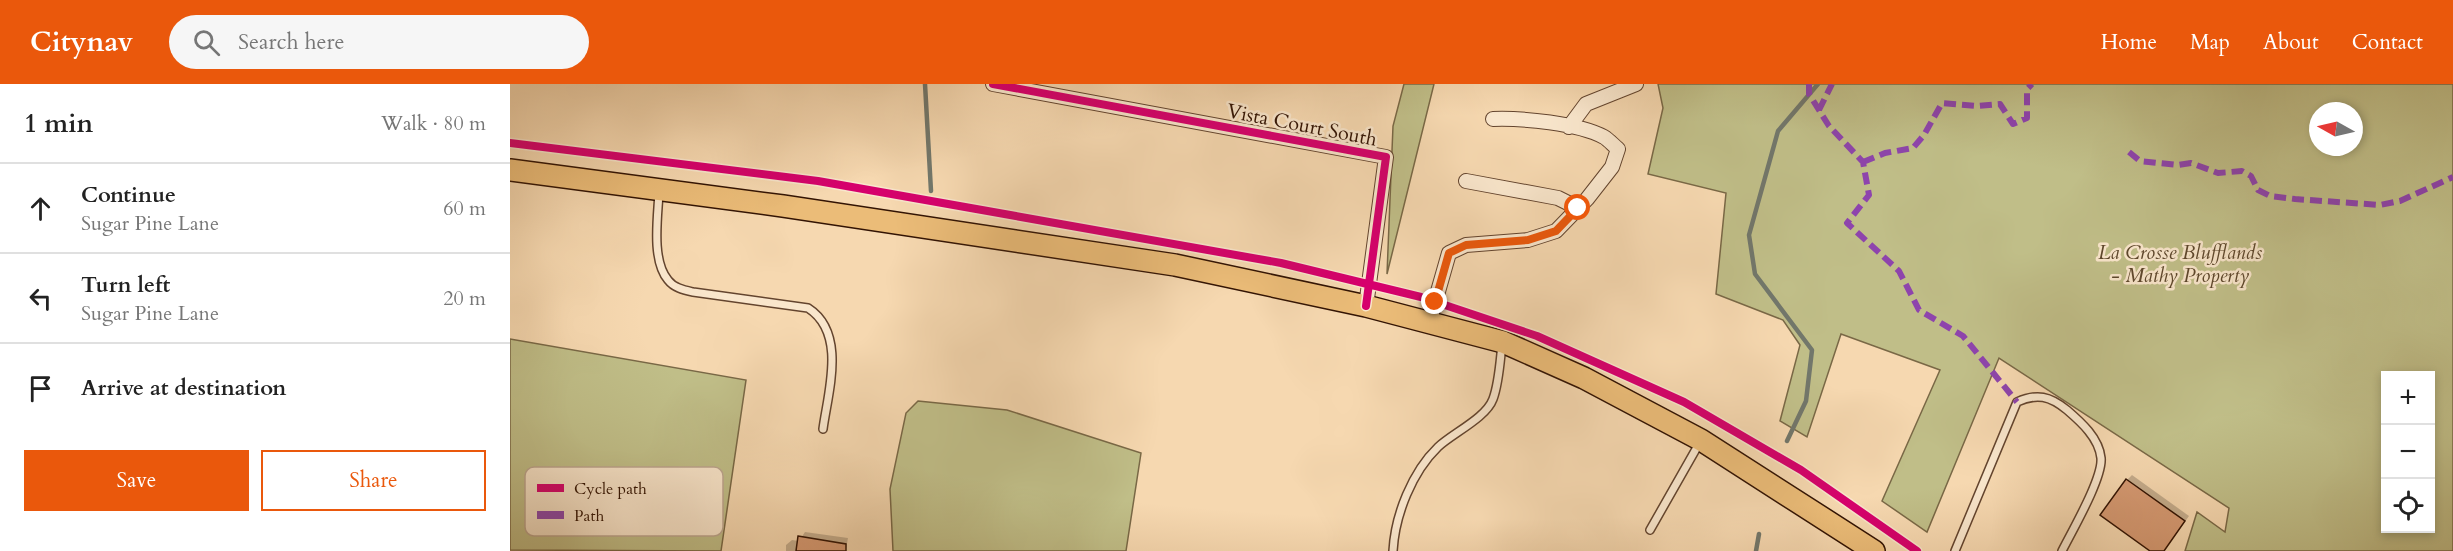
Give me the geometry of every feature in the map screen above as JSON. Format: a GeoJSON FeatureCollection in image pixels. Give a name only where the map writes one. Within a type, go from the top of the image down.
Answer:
{"type":"FeatureCollection","features":[{"type":"Feature","properties":{"kind":"main road"},"geometry":{"type":"LineString","coordinates":[[510,170],[794,207],[1175,265],[1366,306],[1503,342],[1584,378],[1701,440],[1874,551]]}},
{"type":"Feature","properties":{"kind":"street","name":"Vista Court South"},"geometry":{"type":"LineString","coordinates":[[993,84],[1386,157],[1366,306]]}},
{"type":"Feature","properties":{"kind":"street"},"geometry":{"type":"LineString","coordinates":[[1569,127],[1586,104],[1636,84]]}},
{"type":"Feature","properties":{"kind":"street"},"geometry":{"type":"LineString","coordinates":[[1429,323],[1449,253],[1466,245],[1528,240],[1556,231],[1612,166],[1618,150],[1605,137],[1569,127],[1518,118],[1493,119]]}},
{"type":"Feature","properties":{"kind":"street"},"geometry":{"type":"LineString","coordinates":[[1466,181],[1558,198],[1578,208]]}},
{"type":"Feature","properties":{"kind":"lane"},"geometry":{"type":"LineString","coordinates":[[659,189],[658,249],[661,265],[669,282],[681,289],[693,292],[808,308],[816,313],[825,324],[829,334],[832,357],[824,429]]}},
{"type":"Feature","properties":{"kind":"lane"},"geometry":{"type":"LineString","coordinates":[[1393,551],[1397,520],[1416,477],[1437,448],[1484,413],[1493,400],[1503,342]]}},
{"type":"Feature","properties":{"kind":"lane"},"geometry":{"type":"LineString","coordinates":[[1955,551],[2017,402],[2031,396],[2046,396],[2065,408],[2096,442],[2101,459],[2098,477],[2063,549],[2072,551]]}},
{"type":"Feature","properties":{"kind":"lane"},"geometry":{"type":"LineString","coordinates":[[1650,530],[1701,440]]}},
{"type":"Feature","properties":{"kind":"green space"},"geometry":{"type":"Polygon","coordinates":[[[1404,84],[1434,84],[1387,274],[1393,126],[1404,84]]]}},
{"type":"Feature","properties":{"kind":"green space","name":"La Crosse Blufflands - Mathy Property"},"geometry":{"type":"Polygon","coordinates":[[[1658,84],[2453,84],[2453,551],[2185,551],[2197,512],[2225,532],[2229,508],[1999,358],[1927,532],[1882,501],[1940,370],[1841,334],[1807,437],[1780,421],[1800,345],[1783,320],[1716,294],[1726,193],[1648,174],[1663,108],[1658,84]]]}},
{"type":"Feature","properties":{"kind":"green space"},"geometry":{"type":"Polygon","coordinates":[[[510,339],[746,380],[721,551],[510,550],[510,339]]]}},
{"type":"Feature","properties":{"kind":"green space"},"geometry":{"type":"Polygon","coordinates":[[[918,401],[1007,410],[1141,453],[1126,551],[893,551],[890,489],[906,413],[918,401]]]}},
{"type":"Feature","properties":{"kind":"building"},"geometry":{"type":"Polygon","coordinates":[[[2126,479],[2185,521],[2164,551],[2150,551],[2100,515],[2126,479]]]}},
{"type":"Feature","properties":{"kind":"building"},"geometry":{"type":"Polygon","coordinates":[[[798,536],[846,544],[846,551],[796,551],[798,536]]]}},
{"type":"Feature","properties":{"kind":"waterway"},"geometry":{"type":"LineString","coordinates":[[925,84],[931,191]]}},
{"type":"Feature","properties":{"kind":"waterway"},"geometry":{"type":"LineString","coordinates":[[1787,441],[1806,401],[1812,350],[1755,274],[1749,235],[1778,131],[1818,84]]}},
{"type":"Feature","properties":{"kind":"waterway"},"geometry":{"type":"LineString","coordinates":[[1756,551],[1759,534]]}},
{"type":"Feature","properties":{"kind":"marked path"},"geometry":{"type":"LineString","coordinates":[[1809,84],[1809,94],[1829,126],[1863,162],[1869,195],[1847,223],[1899,271],[1919,310],[1963,336],[2017,402]]}},
{"type":"Feature","properties":{"kind":"marked path"},"geometry":{"type":"LineString","coordinates":[[1819,110],[1832,84]]}},
{"type":"Feature","properties":{"kind":"marked path"},"geometry":{"type":"LineString","coordinates":[[1863,162],[1885,153],[1913,148],[1924,135],[1942,103],[1978,106],[2000,104],[2013,124],[2027,118],[2027,89],[2032,84]]}},
{"type":"Feature","properties":{"kind":"marked path"},"geometry":{"type":"LineString","coordinates":[[2129,152],[2140,161],[2178,165],[2191,163],[2218,173],[2242,171],[2251,176],[2258,190],[2270,196],[2295,199],[2380,205],[2400,201],[2453,177]]}},
{"type":"Feature","properties":{"kind":"cycle path"},"geometry":{"type":"LineString","coordinates":[[993,84],[1386,157],[1366,306]]}},
{"type":"Feature","properties":{"kind":"cycle path"},"geometry":{"type":"LineString","coordinates":[[510,143],[818,181],[1281,263],[1421,297],[1537,336],[1684,402],[1801,470],[1917,551]]}},
{"type":"Feature","properties":{"kind":"route"},"geometry":{"type":"LineString","coordinates":[[1435,302],[1449,253],[1466,245],[1528,240],[1556,231],[1578,208]]}}]}
